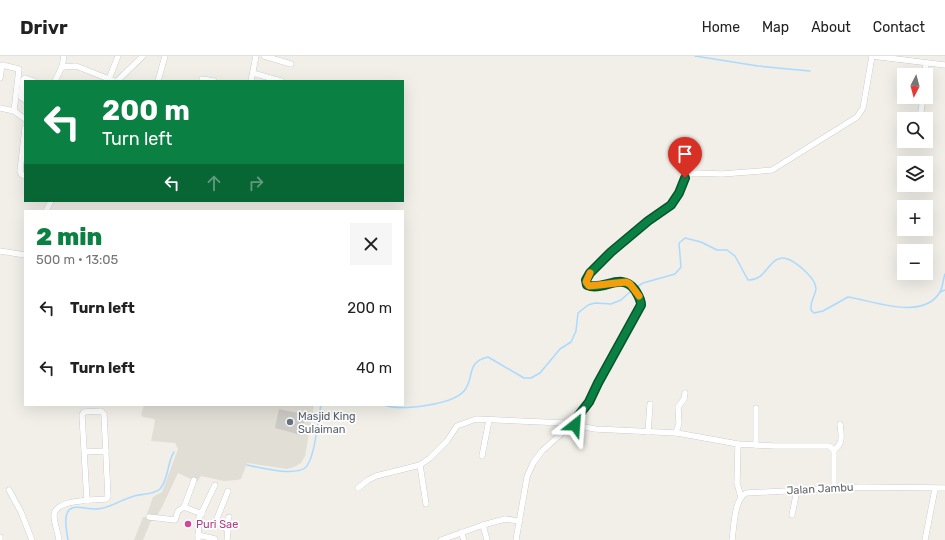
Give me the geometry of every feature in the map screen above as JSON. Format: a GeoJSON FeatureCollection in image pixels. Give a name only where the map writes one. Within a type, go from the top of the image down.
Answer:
{"type":"FeatureCollection","features":[{"type":"Feature","properties":{"kind":"street"},"geometry":{"type":"LineString","coordinates":[[56,80],[62,67],[64,56]]}},
{"type":"Feature","properties":{"kind":"street"},"geometry":{"type":"LineString","coordinates":[[113,80],[118,56]]}},
{"type":"Feature","properties":{"kind":"street"},"geometry":{"type":"LineString","coordinates":[[113,80],[143,56]]}},
{"type":"Feature","properties":{"kind":"street"},"geometry":{"type":"LineString","coordinates":[[158,80],[165,56]]}},
{"type":"Feature","properties":{"kind":"street"},"geometry":{"type":"LineString","coordinates":[[251,80],[256,56]]}},
{"type":"Feature","properties":{"kind":"street"},"geometry":{"type":"LineString","coordinates":[[264,56],[291,64]]}},
{"type":"Feature","properties":{"kind":"street"},"geometry":{"type":"LineString","coordinates":[[516,540],[527,477],[530,468],[542,451],[572,424],[593,395],[598,383],[640,309],[641,300],[630,284],[623,282],[592,286],[587,285],[586,280],[590,273],[611,252],[648,221],[671,205],[679,193],[683,180],[687,175],[694,173],[722,174],[772,170],[857,117],[863,108],[872,56],[906,58],[926,64],[945,65]]}},
{"type":"Feature","properties":{"kind":"street"},"geometry":{"type":"LineString","coordinates":[[926,64],[926,68]]}},
{"type":"Feature","properties":{"kind":"street"},"geometry":{"type":"LineString","coordinates":[[0,78],[1,65],[18,68],[20,70],[14,110]]}},
{"type":"Feature","properties":{"kind":"street"},"geometry":{"type":"LineString","coordinates":[[62,67],[76,66],[113,80]]}},
{"type":"Feature","properties":{"kind":"street"},"geometry":{"type":"LineString","coordinates":[[253,73],[278,80]]}},
{"type":"Feature","properties":{"kind":"street"},"geometry":{"type":"LineString","coordinates":[[24,99],[21,97],[23,80],[25,78],[31,80]]}},
{"type":"Feature","properties":{"kind":"street"},"geometry":{"type":"LineString","coordinates":[[202,79],[208,80]]}},
{"type":"Feature","properties":{"kind":"street"},"geometry":{"type":"LineString","coordinates":[[0,108],[14,110],[24,118]]}},
{"type":"Feature","properties":{"kind":"street"},"geometry":{"type":"LineString","coordinates":[[24,137],[20,171],[21,174],[24,176]]}},
{"type":"Feature","properties":{"kind":"street"},"geometry":{"type":"LineString","coordinates":[[0,251],[24,255]]}},
{"type":"Feature","properties":{"kind":"street"},"geometry":{"type":"LineString","coordinates":[[677,433],[678,407],[684,399],[685,393]]}},
{"type":"Feature","properties":{"kind":"street"},"geometry":{"type":"LineString","coordinates":[[648,432],[650,404]]}},
{"type":"Feature","properties":{"kind":"street"},"geometry":{"type":"LineString","coordinates":[[756,408],[756,445]]}},
{"type":"Feature","properties":{"kind":"street"},"geometry":{"type":"LineString","coordinates":[[59,540],[55,512],[67,503],[87,501],[108,498],[104,414],[101,411],[82,413],[87,501]]}},
{"type":"Feature","properties":{"kind":"street"},"geometry":{"type":"LineString","coordinates":[[358,488],[376,476],[420,464],[448,441],[457,426],[476,419],[572,424],[596,429],[677,433],[738,444],[829,446],[834,450]]}},
{"type":"Feature","properties":{"kind":"street"},"geometry":{"type":"LineString","coordinates":[[482,456],[489,420]]}},
{"type":"Feature","properties":{"kind":"street"},"geometry":{"type":"LineString","coordinates":[[834,488],[834,450],[841,442],[840,424]]}},
{"type":"Feature","properties":{"kind":"street"},"geometry":{"type":"LineString","coordinates":[[732,540],[737,509],[741,497],[736,483],[738,444]]}},
{"type":"Feature","properties":{"kind":"street"},"geometry":{"type":"LineString","coordinates":[[85,452],[106,451]]}},
{"type":"Feature","properties":{"kind":"street"},"geometry":{"type":"LineString","coordinates":[[420,464],[426,504]]}},
{"type":"Feature","properties":{"kind":"street"},"geometry":{"type":"LineString","coordinates":[[149,517],[177,519],[178,512],[184,507],[194,480]]}},
{"type":"Feature","properties":{"kind":"street"},"geometry":{"type":"LineString","coordinates":[[215,486],[198,522],[198,537],[215,539]]}},
{"type":"Feature","properties":{"kind":"street","name":"Jalan Jambu"},"geometry":{"type":"LineString","coordinates":[[741,497],[746,493],[834,488],[945,488]]}},
{"type":"Feature","properties":{"kind":"street"},"geometry":{"type":"LineString","coordinates":[[925,540],[935,488]]}},
{"type":"Feature","properties":{"kind":"street"},"geometry":{"type":"LineString","coordinates":[[8,490],[21,512],[32,540]]}},
{"type":"Feature","properties":{"kind":"street"},"geometry":{"type":"LineString","coordinates":[[792,515],[797,490]]}},
{"type":"Feature","properties":{"kind":"street"},"geometry":{"type":"LineString","coordinates":[[227,540],[229,532],[216,521],[228,491]]}},
{"type":"Feature","properties":{"kind":"street"},"geometry":{"type":"LineString","coordinates":[[184,507],[202,514]]}},
{"type":"Feature","properties":{"kind":"street"},"geometry":{"type":"LineString","coordinates":[[224,527],[229,517]]}},
{"type":"Feature","properties":{"kind":"street"},"geometry":{"type":"LineString","coordinates":[[441,540],[461,532],[505,519],[520,521]]}},
{"type":"Feature","properties":{"kind":"street"},"geometry":{"type":"LineString","coordinates":[[483,525],[487,540]]}},
{"type":"Feature","properties":{"kind":"street"},"geometry":{"type":"LineString","coordinates":[[461,532],[464,540]]}},
{"type":"Feature","properties":{"kind":"shaded area"},"geometry":{"type":"Polygon","coordinates":[[[144,406],[314,406],[305,456],[301,463],[287,469],[247,463],[241,479],[237,480],[224,481],[201,476],[197,482],[178,473],[162,507],[154,521],[151,521],[143,540],[134,540],[143,517],[146,517],[153,497],[162,492],[178,449],[175,443],[151,441],[155,421],[154,419],[143,417],[141,415],[144,406]]]}},
{"type":"Feature","properties":{"kind":"building","name":"Masjid King Sulaiman"},"geometry":{"type":"Polygon","coordinates":[[[279,409],[306,415],[301,435],[275,428],[279,409]]]}},
{"type":"Feature","properties":{"kind":"waterway"},"geometry":{"type":"LineString","coordinates":[[695,56],[758,66],[810,71]]}},
{"type":"Feature","properties":{"kind":"waterway"},"geometry":{"type":"LineString","coordinates":[[635,288],[643,283],[675,274],[681,267],[679,243],[685,238],[701,242],[717,250],[727,250],[735,256],[748,280],[756,279],[778,259],[785,258],[794,262],[809,275],[815,285],[816,289],[811,307],[811,310],[814,313],[823,311],[848,297],[897,307],[922,306],[932,301],[940,292],[945,274]]}},
{"type":"Feature","properties":{"kind":"waterway"},"geometry":{"type":"LineString","coordinates":[[388,406],[426,406],[458,396],[467,386],[473,367],[476,363],[481,359],[488,357],[524,378],[531,378],[540,373],[560,349],[571,342],[576,331],[578,313],[588,305],[595,303],[611,304],[621,300],[632,290]]}},
{"type":"Feature","properties":{"kind":"waterway"},"geometry":{"type":"LineString","coordinates":[[940,292],[945,290]]}},
{"type":"Feature","properties":{"kind":"waterway"},"geometry":{"type":"LineString","coordinates":[[247,465],[286,471],[305,468],[314,448],[321,406]]}},
{"type":"Feature","properties":{"kind":"waterway"},"geometry":{"type":"LineString","coordinates":[[68,540],[66,517],[69,510],[75,507],[93,509],[107,507],[133,496],[150,494],[158,491],[163,485],[174,452]]}},
{"type":"Feature","properties":{"kind":"slow traffic"},"geometry":{"type":"LineString","coordinates":[[590,273],[586,280],[587,285],[589,286],[626,282],[630,284],[639,296]]}},
{"type":"Feature","properties":{"kind":"place","name":"Masjid King Sulaiman"},"geometry":{"type":"Point","coordinates":[290,422]}},
{"type":"Feature","properties":{"kind":"place","name":"Puri Sae"},"geometry":{"type":"Point","coordinates":[188,524]}},
{"type":"Feature","properties":{"kind":"route"},"geometry":{"type":"LineString","coordinates":[[575,425],[572,424],[589,402],[641,305],[641,300],[638,295],[630,284],[626,282],[589,286],[587,285],[586,280],[590,273],[611,252],[648,221],[671,205],[679,193],[685,178]]}}]}
